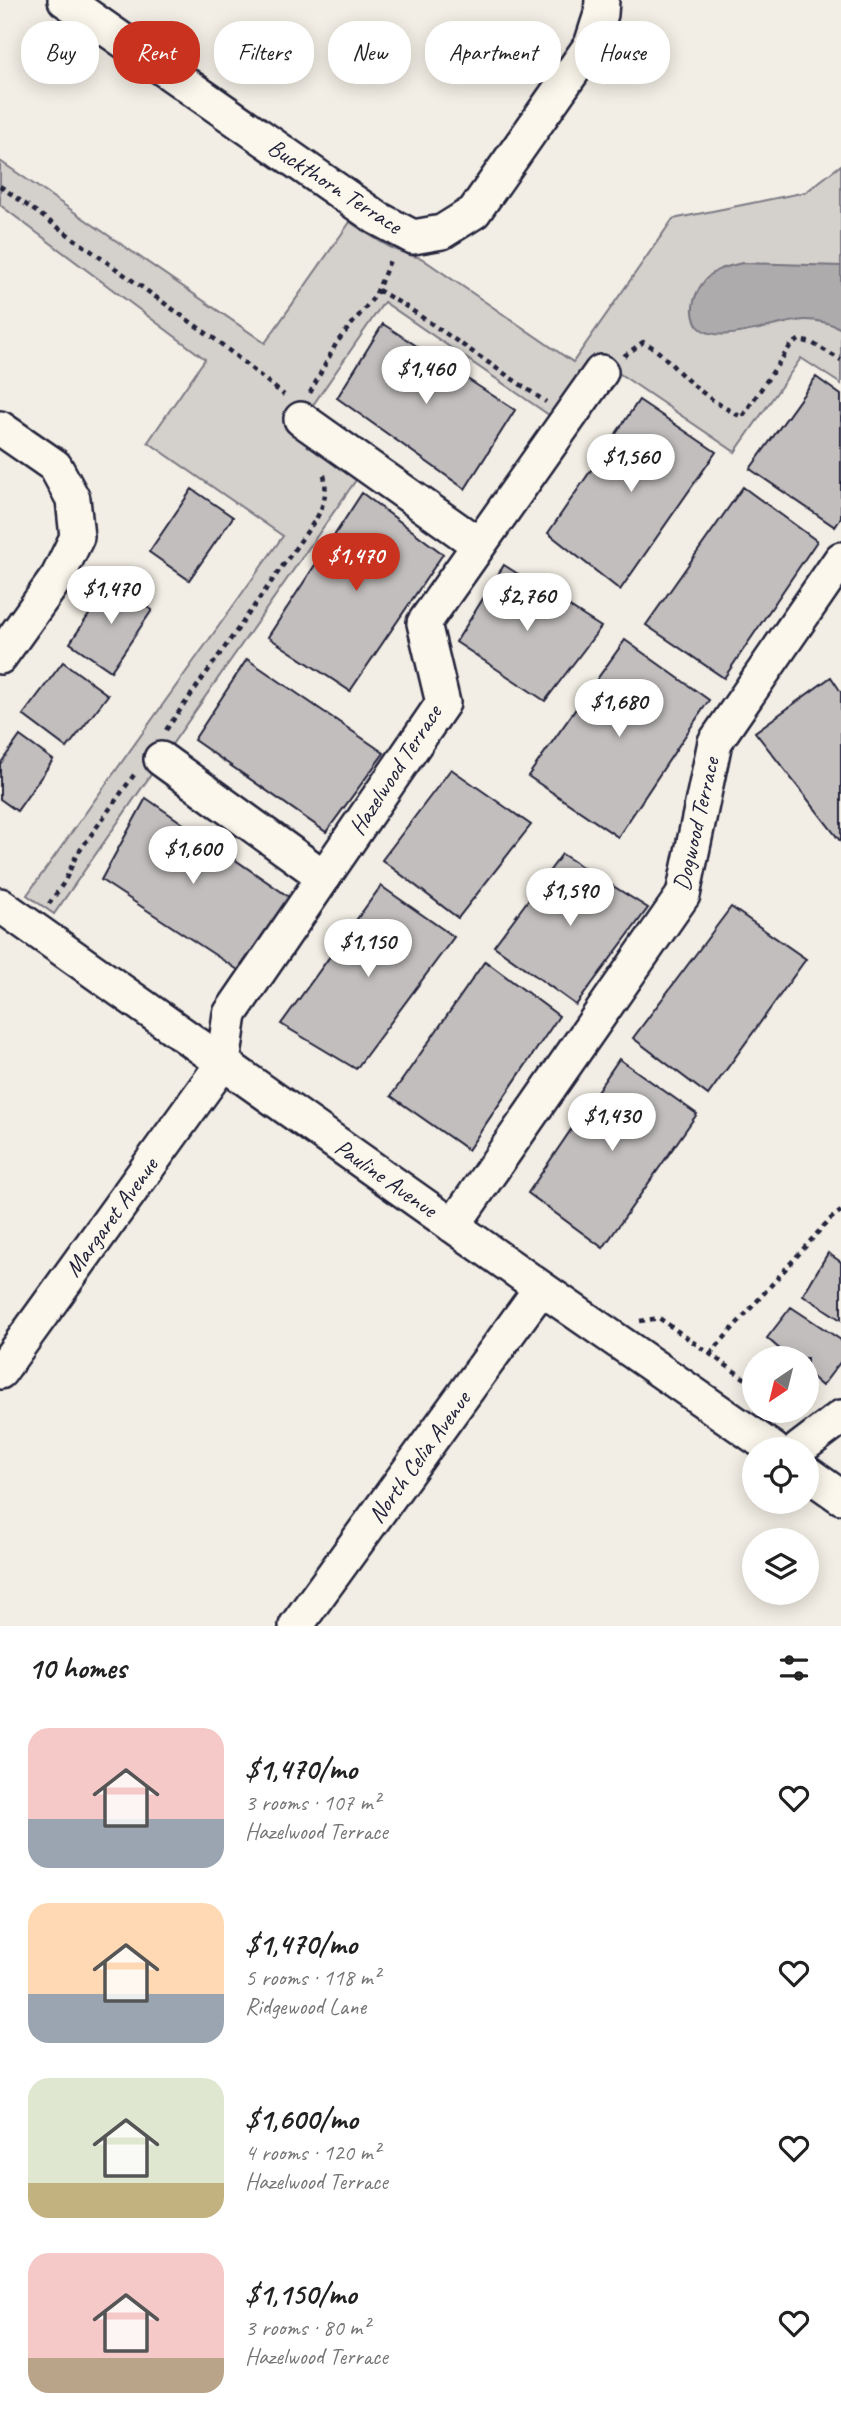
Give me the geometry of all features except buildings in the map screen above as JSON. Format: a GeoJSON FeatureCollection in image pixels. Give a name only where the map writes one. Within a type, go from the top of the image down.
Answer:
{"type":"FeatureCollection","features":[{"type":"Feature","properties":{"kind":"street","name":"Buckthorn Terrace"},"geometry":{"type":"LineString","coordinates":[[65,0],[377,218],[413,237],[442,232],[474,212],[591,45],[601,14],[602,0]]}},
{"type":"Feature","properties":{"kind":"street","name":"Hazelwood Terrace"},"geometry":{"type":"LineString","coordinates":[[223,1063],[230,1014],[443,703],[424,623],[601,372]]}},
{"type":"Feature","properties":{"kind":"street"},"geometry":{"type":"LineString","coordinates":[[300,417],[479,545]]}},
{"type":"Feature","properties":{"kind":"street"},"geometry":{"type":"LineString","coordinates":[[0,428],[55,466],[74,499],[78,537],[58,576],[0,657]]}},
{"type":"Feature","properties":{"kind":"street","name":"Dogwood Terrace"},"geometry":{"type":"LineString","coordinates":[[453,1226],[682,895],[715,742],[841,559]]}},
{"type":"Feature","properties":{"kind":"street"},"geometry":{"type":"LineString","coordinates":[[155,752],[324,877]]}},
{"type":"Feature","properties":{"kind":"street","name":"Pauline Avenue"},"geometry":{"type":"LineString","coordinates":[[0,905],[756,1437]]}},
{"type":"Feature","properties":{"kind":"street","name":"Margaret Avenue"},"geometry":{"type":"LineString","coordinates":[[0,1371],[223,1063]]}},
{"type":"Feature","properties":{"kind":"street","name":"North Celia Avenue"},"geometry":{"type":"LineString","coordinates":[[296,1626],[541,1288]]}},
{"type":"Feature","properties":{"kind":"street"},"geometry":{"type":"LineString","coordinates":[[815,1437],[841,1417]]}},
{"type":"Feature","properties":{"kind":"street"},"geometry":{"type":"LineString","coordinates":[[819,1481],[841,1497]]}},
{"type":"Feature","properties":{"kind":"path"},"geometry":{"type":"LineString","coordinates":[[0,186],[216,340],[268,381],[295,406],[300,417]]}},
{"type":"Feature","properties":{"kind":"path"},"geometry":{"type":"LineString","coordinates":[[300,417],[337,342],[361,315],[378,290],[401,230]]}},
{"type":"Feature","properties":{"kind":"path"},"geometry":{"type":"LineString","coordinates":[[378,290],[569,416]]}},
{"type":"Feature","properties":{"kind":"path"},"geometry":{"type":"LineString","coordinates":[[601,372],[643,342],[657,349],[678,371],[726,410],[742,417],[792,345],[799,341],[812,343],[841,360]]}},
{"type":"Feature","properties":{"kind":"path"},"geometry":{"type":"LineString","coordinates":[[33,928],[65,881],[76,856],[155,752],[316,519],[324,505],[326,490],[321,464]]}},
{"type":"Feature","properties":{"kind":"path"},"geometry":{"type":"LineString","coordinates":[[710,1354],[829,1220],[841,1211]]}},
{"type":"Feature","properties":{"kind":"path"},"geometry":{"type":"LineString","coordinates":[[599,1328],[659,1318],[742,1377]]}},
{"type":"Feature","properties":{"kind":"shaded area"},"geometry":{"type":"Polygon","coordinates":[[[0,161],[265,343],[350,222],[392,248],[421,258],[573,362],[673,219],[806,192],[841,165],[841,384],[801,358],[735,452],[598,359],[555,419],[384,302],[293,434],[356,480],[54,914],[27,895],[283,536],[148,442],[205,359],[0,205],[0,161]]]}},
{"type":"Feature","properties":{"kind":"shaded area"},"geometry":{"type":"Polygon","coordinates":[[[742,263],[841,266],[841,329],[824,322],[805,320],[728,334],[714,334],[702,330],[693,314],[694,300],[700,286],[716,271],[742,263]]]}}]}
